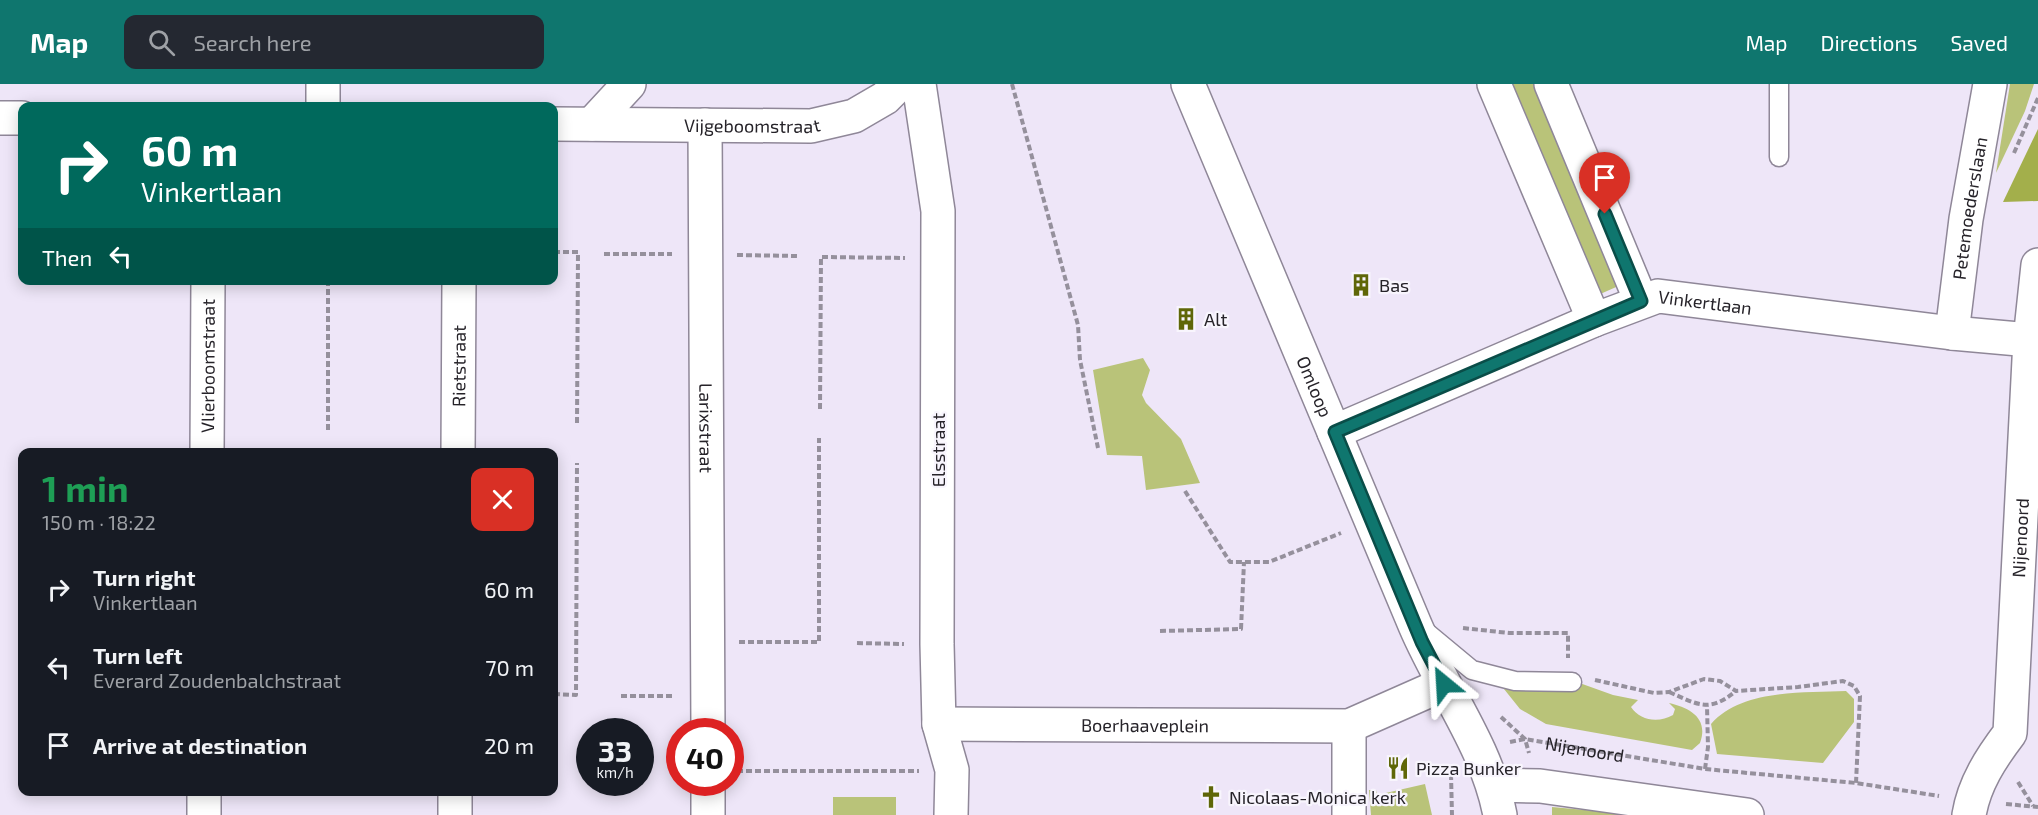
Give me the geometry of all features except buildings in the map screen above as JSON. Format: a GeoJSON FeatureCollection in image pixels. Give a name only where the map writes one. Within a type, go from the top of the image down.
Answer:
{"type":"FeatureCollection","features":[{"type":"Feature","properties":{"kind":"street"},"geometry":{"type":"LineString","coordinates":[[323,84],[323,102]]}},
{"type":"Feature","properties":{"kind":"street"},"geometry":{"type":"LineString","coordinates":[[592,124],[629,84]]}},
{"type":"Feature","properties":{"kind":"street","name":"Vijgeboomstraat"},"geometry":{"type":"LineString","coordinates":[[558,124],[811,126],[854,116],[885,98],[899,84]]}},
{"type":"Feature","properties":{"kind":"street","name":"Elsstraat"},"geometry":{"type":"LineString","coordinates":[[919,84],[938,211],[937,644],[939,724],[952,770],[951,815]]}},
{"type":"Feature","properties":{"kind":"street","name":"Omloop"},"geometry":{"type":"LineString","coordinates":[[1188,84],[1414,622],[1444,684],[1465,754],[1498,800]]}},
{"type":"Feature","properties":{"kind":"street"},"geometry":{"type":"LineString","coordinates":[[1494,84],[1594,320]]}},
{"type":"Feature","properties":{"kind":"street"},"geometry":{"type":"LineString","coordinates":[[1551,84],[1641,301]]}},
{"type":"Feature","properties":{"kind":"street","name":"Petemoederslaan"},"geometry":{"type":"LineString","coordinates":[[1952,333],[1966,219],[1990,84]]}},
{"type":"Feature","properties":{"kind":"street"},"geometry":{"type":"LineString","coordinates":[[0,118],[18,118]]}},
{"type":"Feature","properties":{"kind":"street","name":"Larixstraat"},"geometry":{"type":"LineString","coordinates":[[705,125],[708,718]]}},
{"type":"Feature","properties":{"kind":"street","name":"Nijenoord"},"geometry":{"type":"LineString","coordinates":[[1970,808],[1992,757],[2010,734],[2030,340],[2038,265]]}},
{"type":"Feature","properties":{"kind":"street","name":"Vlierboomstraat"},"geometry":{"type":"LineString","coordinates":[[207,448],[208,285]]}},
{"type":"Feature","properties":{"kind":"street","name":"Rietstraat"},"geometry":{"type":"LineString","coordinates":[[458,448],[459,285]]}},
{"type":"Feature","properties":{"kind":"street","name":"Vinkertlaan"},"geometry":{"type":"LineString","coordinates":[[1335,432],[1594,320],[1658,296],[1952,333],[2030,340]]}},
{"type":"Feature","properties":{"kind":"street","name":"Boerhaaveplein"},"geometry":{"type":"LineString","coordinates":[[939,724],[1349,726],[1444,684]]}},
{"type":"Feature","properties":{"kind":"street"},"geometry":{"type":"LineString","coordinates":[[1349,726],[1350,815]]}},
{"type":"Feature","properties":{"kind":"street"},"geometry":{"type":"LineString","coordinates":[[1498,800],[1540,786],[1747,815]]}},
{"type":"Feature","properties":{"kind":"street"},"geometry":{"type":"LineString","coordinates":[[204,796],[204,815]]}},
{"type":"Feature","properties":{"kind":"street"},"geometry":{"type":"LineString","coordinates":[[455,796],[455,815]]}},
{"type":"Feature","properties":{"kind":"street"},"geometry":{"type":"LineString","coordinates":[[708,796],[708,815]]}},
{"type":"Feature","properties":{"kind":"lane"},"geometry":{"type":"LineString","coordinates":[[1779,84],[1779,157]]}},
{"type":"Feature","properties":{"kind":"lane"},"geometry":{"type":"LineString","coordinates":[[1414,622],[1472,670],[1515,681],[1572,682]]}},
{"type":"Feature","properties":{"kind":"path"},"geometry":{"type":"LineString","coordinates":[[1012,84],[1078,325],[1080,360],[1098,448]]}},
{"type":"Feature","properties":{"kind":"path"},"geometry":{"type":"LineString","coordinates":[[558,252],[578,252],[577,426]]}},
{"type":"Feature","properties":{"kind":"path"},"geometry":{"type":"LineString","coordinates":[[604,254],[798,255]]}},
{"type":"Feature","properties":{"kind":"path"},"geometry":{"type":"LineString","coordinates":[[820,409],[821,256],[939,258]]}},
{"type":"Feature","properties":{"kind":"path"},"geometry":{"type":"LineString","coordinates":[[328,285],[328,431]]}},
{"type":"Feature","properties":{"kind":"path"},"geometry":{"type":"LineString","coordinates":[[707,642],[819,642],[819,438]]}},
{"type":"Feature","properties":{"kind":"path"},"geometry":{"type":"LineString","coordinates":[[558,694],[576,695],[577,463]]}},
{"type":"Feature","properties":{"kind":"path"},"geometry":{"type":"LineString","coordinates":[[1185,491],[1230,562],[1269,562],[1372,520]]}},
{"type":"Feature","properties":{"kind":"path"},"geometry":{"type":"LineString","coordinates":[[1160,631],[1241,629],[1244,562]]}},
{"type":"Feature","properties":{"kind":"path"},"geometry":{"type":"LineString","coordinates":[[1509,633],[1568,633],[1568,663]]}},
{"type":"Feature","properties":{"kind":"path"},"geometry":{"type":"LineString","coordinates":[[857,644],[937,644]]}},
{"type":"Feature","properties":{"kind":"path"},"geometry":{"type":"LineString","coordinates":[[1590,679],[1632,690],[1669,692],[1707,706],[1717,705],[1736,691],[1843,681],[1854,686],[1860,696],[1856,783]]}},
{"type":"Feature","properties":{"kind":"path"},"geometry":{"type":"LineString","coordinates":[[1669,692],[1704,679],[1720,681],[1736,691]]}},
{"type":"Feature","properties":{"kind":"path"},"geometry":{"type":"LineString","coordinates":[[621,696],[708,696]]}},
{"type":"Feature","properties":{"kind":"path"},"geometry":{"type":"LineString","coordinates":[[1705,769],[1708,747],[1707,706]]}},
{"type":"Feature","properties":{"kind":"path","name":"Nijenoord"},"geometry":{"type":"LineString","coordinates":[[1465,754],[1525,739],[1705,769],[1856,783],[1970,808],[2036,807]]}},
{"type":"Feature","properties":{"kind":"path"},"geometry":{"type":"LineString","coordinates":[[1452,815],[1465,754]]}},
{"type":"Feature","properties":{"kind":"path"},"geometry":{"type":"LineString","coordinates":[[744,771],[952,770]]}},
{"type":"Feature","properties":{"kind":"green space"},"geometry":{"type":"Polygon","coordinates":[[[1509,84],[1538,84],[1623,284],[1598,295],[1509,84]]]}},
{"type":"Feature","properties":{"kind":"green space"},"geometry":{"type":"Polygon","coordinates":[[[2010,84],[2034,84],[2025,111],[1996,173],[2010,84]]]}},
{"type":"Feature","properties":{"kind":"green space"},"geometry":{"type":"Polygon","coordinates":[[[2038,129],[2038,201],[2003,202],[2038,129]]]}},
{"type":"Feature","properties":{"kind":"green space"},"geometry":{"type":"Polygon","coordinates":[[[1143,358],[1150,370],[1142,395],[1146,403],[1181,439],[1200,483],[1146,490],[1142,456],[1107,455],[1093,370],[1143,358]]]}},
{"type":"Feature","properties":{"kind":"green space"},"geometry":{"type":"Polygon","coordinates":[[[1574,681],[1613,695],[1638,700],[1631,707],[1645,718],[1656,720],[1673,715],[1675,709],[1669,703],[1684,708],[1700,721],[1702,734],[1700,743],[1692,750],[1546,724],[1520,709],[1504,689],[1574,691],[1574,681]]]}},
{"type":"Feature","properties":{"kind":"green space"},"geometry":{"type":"Polygon","coordinates":[[[1846,691],[1854,699],[1854,722],[1823,763],[1717,754],[1711,724],[1739,704],[1774,695],[1846,691]]]}},
{"type":"Feature","properties":{"kind":"green space"},"geometry":{"type":"Polygon","coordinates":[[[1425,784],[1432,815],[1371,815],[1369,790],[1376,790],[1377,795],[1425,784]]]}},
{"type":"Feature","properties":{"kind":"green space"},"geometry":{"type":"Polygon","coordinates":[[[833,797],[896,797],[896,815],[833,815],[833,797]]]}},
{"type":"Feature","properties":{"kind":"green space"},"geometry":{"type":"Polygon","coordinates":[[[1552,807],[1639,815],[1552,815],[1552,807]]]}},
{"type":"Feature","properties":{"kind":"place","name":"Bas"},"geometry":{"type":"Point","coordinates":[1361,285]}},
{"type":"Feature","properties":{"kind":"place","name":"Alt"},"geometry":{"type":"Point","coordinates":[1186,319]}},
{"type":"Feature","properties":{"kind":"place","name":"Pizza Bunker"},"geometry":{"type":"Point","coordinates":[1398,768]}},
{"type":"Feature","properties":{"kind":"place","name":"Nicolaas-Monica kerk"},"geometry":{"type":"Point","coordinates":[1211,797]}},
{"type":"Feature","properties":{"kind":"route"},"geometry":{"type":"LineString","coordinates":[[1444,684],[1422,642],[1335,432],[1641,301],[1605,214]]}}]}
